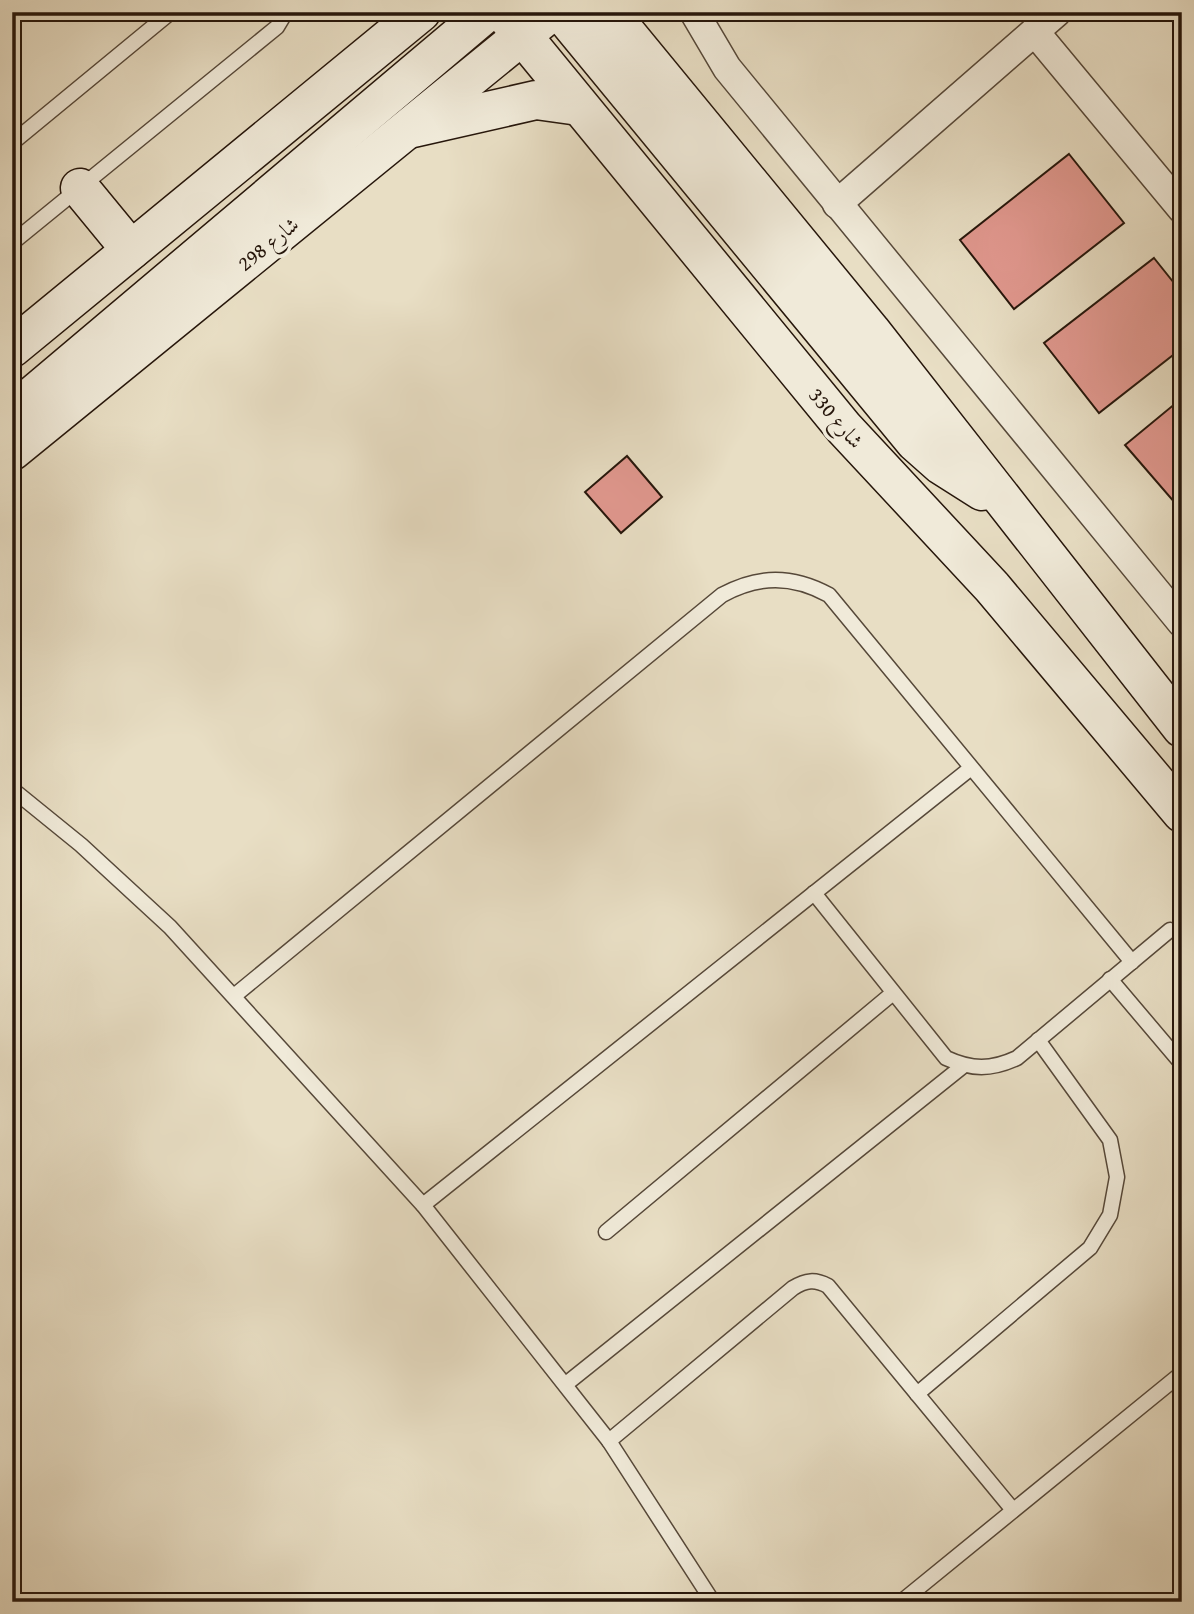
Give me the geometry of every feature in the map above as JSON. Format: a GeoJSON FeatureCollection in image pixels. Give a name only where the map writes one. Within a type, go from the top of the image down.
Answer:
{"type":"FeatureCollection","features":[{"type":"Feature","properties":{"kind":"street"},"geometry":{"type":"LineString","coordinates":[[12,413],[486,12]]}},
{"type":"Feature","properties":{"kind":"street"},"geometry":{"type":"LineString","coordinates":[[561,12],[915,442],[955,475],[1005,504]]}},
{"type":"Feature","properties":{"kind":"street"},"geometry":{"type":"LineString","coordinates":[[609,12],[871,331],[1182,728]]}},
{"type":"Feature","properties":{"kind":"street"},"geometry":{"type":"LineString","coordinates":[[640,12],[647,55]]}},
{"type":"Feature","properties":{"kind":"street"},"geometry":{"type":"LineString","coordinates":[[676,12],[702,50],[727,68]]}},
{"type":"Feature","properties":{"kind":"street"},"geometry":{"type":"LineString","coordinates":[[694,12],[727,68],[1182,624]]}},
{"type":"Feature","properties":{"kind":"street"},"geometry":{"type":"LineString","coordinates":[[837,204],[1057,12]]}},
{"type":"Feature","properties":{"kind":"street"},"geometry":{"type":"LineString","coordinates":[[12,348],[404,18]]}},
{"type":"Feature","properties":{"kind":"street","name":"شارع 330"},"geometry":{"type":"LineString","coordinates":[[525,18],[579,106],[844,428],[992,587],[1182,813]]}},
{"type":"Feature","properties":{"kind":"street","name":"شارع 298"},"geometry":{"type":"LineString","coordinates":[[12,451],[407,129],[525,18]]}},
{"type":"Feature","properties":{"kind":"street"},"geometry":{"type":"LineString","coordinates":[[1035,32],[1182,209]]}},
{"type":"Feature","properties":{"kind":"street"},"geometry":{"type":"LineString","coordinates":[[407,129],[536,100],[579,106]]}},
{"type":"Feature","properties":{"kind":"street"},"geometry":{"type":"LineString","coordinates":[[80,188],[131,250]]}},
{"type":"Feature","properties":{"kind":"lane"},"geometry":{"type":"LineString","coordinates":[[12,143],[171,12]]}},
{"type":"Feature","properties":{"kind":"lane"},"geometry":{"type":"LineString","coordinates":[[12,243],[276,27],[286,12]]}},
{"type":"Feature","properties":{"kind":"lane"},"geometry":{"type":"LineString","coordinates":[[234,996],[712,604],[739,586],[757,581],[785,579],[813,586],[829,595],[1132,962]]}},
{"type":"Feature","properties":{"kind":"lane"},"geometry":{"type":"LineString","coordinates":[[423,1205],[971,768]]}},
{"type":"Feature","properties":{"kind":"lane"},"geometry":{"type":"LineString","coordinates":[[12,789],[128,886],[234,996],[423,1205],[609,1441],[713,1602]]}},
{"type":"Feature","properties":{"kind":"lane"},"geometry":{"type":"LineString","coordinates":[[814,893],[946,1058],[963,1066],[981,1068],[1000,1066],[1017,1058],[1170,930]]}},
{"type":"Feature","properties":{"kind":"lane"},"geometry":{"type":"LineString","coordinates":[[1111,979],[1182,1064]]}},
{"type":"Feature","properties":{"kind":"lane"},"geometry":{"type":"LineString","coordinates":[[606,1231],[893,993]]}},
{"type":"Feature","properties":{"kind":"lane"},"geometry":{"type":"LineString","coordinates":[[917,1394],[1090,1248],[1110,1215],[1117,1177],[1110,1140],[1038,1040]]}},
{"type":"Feature","properties":{"kind":"lane"},"geometry":{"type":"LineString","coordinates":[[566,1384],[963,1066]]}},
{"type":"Feature","properties":{"kind":"lane"},"geometry":{"type":"LineString","coordinates":[[609,1441],[793,1288],[810,1280],[828,1286],[1013,1510]]}},
{"type":"Feature","properties":{"kind":"lane"},"geometry":{"type":"LineString","coordinates":[[901,1602],[1182,1373]]}},
{"type":"Feature","properties":{"kind":"building"},"geometry":{"type":"Polygon","coordinates":[[[1069,154],[1124,223],[1014,309],[960,240],[1069,154]]]}},
{"type":"Feature","properties":{"kind":"building"},"geometry":{"type":"Polygon","coordinates":[[[1154,258],[1182,293],[1182,348],[1099,413],[1044,343],[1154,258]]]}},
{"type":"Feature","properties":{"kind":"building"},"geometry":{"type":"Polygon","coordinates":[[[1182,398],[1182,511],[1125,445],[1182,398]]]}},
{"type":"Feature","properties":{"kind":"building"},"geometry":{"type":"Polygon","coordinates":[[[627,456],[662,497],[621,533],[585,492],[627,456]]]}}]}
